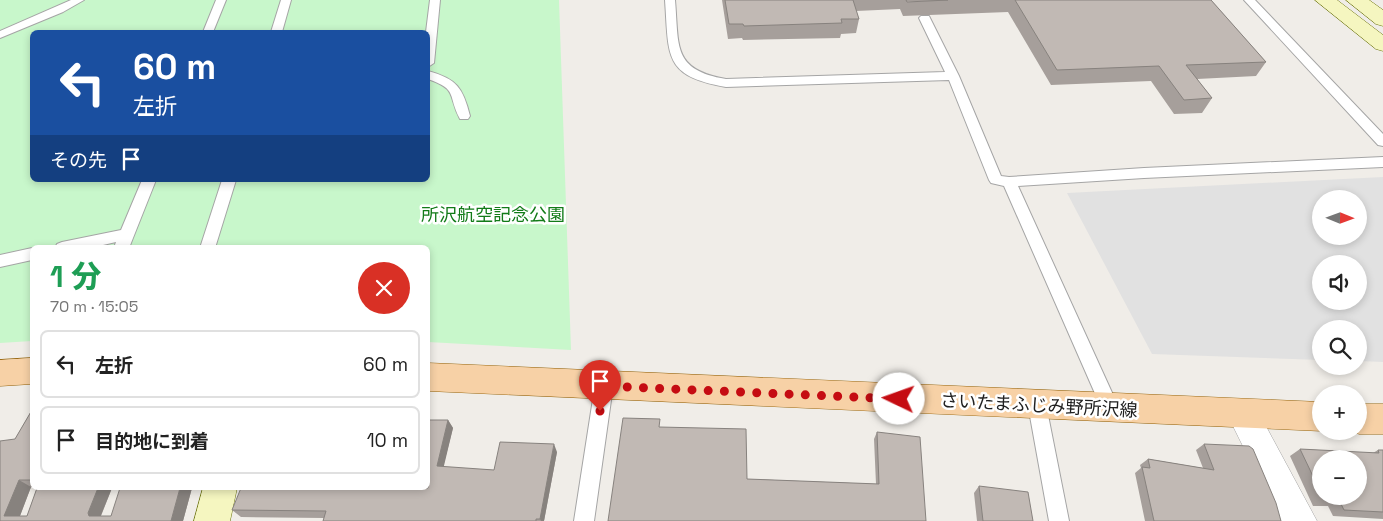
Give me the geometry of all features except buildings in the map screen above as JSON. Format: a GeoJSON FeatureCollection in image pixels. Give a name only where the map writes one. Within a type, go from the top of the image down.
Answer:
{"type":"FeatureCollection","features":[{"type":"Feature","properties":{"kind":"main road"},"geometry":{"type":"LineString","coordinates":[[0,373],[30,371]]}},
{"type":"Feature","properties":{"kind":"main road","name":"さいたまふじみ野所沢線"},"geometry":{"type":"LineString","coordinates":[[430,377],[1312,417]]}},
{"type":"Feature","properties":{"kind":"main road"},"geometry":{"type":"LineString","coordinates":[[1367,418],[1383,419]]}},
{"type":"Feature","properties":{"kind":"street"},"geometry":{"type":"LineString","coordinates":[[1325,0],[1383,45]]}},
{"type":"Feature","properties":{"kind":"street"},"geometry":{"type":"LineString","coordinates":[[1356,0],[1383,20]]}},
{"type":"Feature","properties":{"kind":"street"},"geometry":{"type":"LineString","coordinates":[[1243,414],[1300,521]]}},
{"type":"Feature","properties":{"kind":"street"},"geometry":{"type":"LineString","coordinates":[[212,521],[220,490]]}},
{"type":"Feature","properties":{"kind":"lane"},"geometry":{"type":"LineString","coordinates":[[0,35],[14,27],[53,13],[79,0]]}},
{"type":"Feature","properties":{"kind":"lane"},"geometry":{"type":"LineString","coordinates":[[209,30],[221,0]]}},
{"type":"Feature","properties":{"kind":"lane"},"geometry":{"type":"LineString","coordinates":[[277,30],[286,0]]}},
{"type":"Feature","properties":{"kind":"lane"},"geometry":{"type":"LineString","coordinates":[[430,45],[435,0]]}},
{"type":"Feature","properties":{"kind":"lane"},"geometry":{"type":"LineString","coordinates":[[670,0],[675,53],[679,65],[692,76],[712,82],[952,76]]}},
{"type":"Feature","properties":{"kind":"lane"},"geometry":{"type":"LineString","coordinates":[[1249,0],[1383,142]]}},
{"type":"Feature","properties":{"kind":"lane"},"geometry":{"type":"LineString","coordinates":[[925,18],[996,180],[1009,182],[1144,172],[1383,162]]}},
{"type":"Feature","properties":{"kind":"lane"},"geometry":{"type":"LineString","coordinates":[[430,76],[446,82],[459,92],[464,116]]}},
{"type":"Feature","properties":{"kind":"lane"},"geometry":{"type":"LineString","coordinates":[[89,245],[124,241],[147,182]]}},
{"type":"Feature","properties":{"kind":"lane"},"geometry":{"type":"LineString","coordinates":[[208,245],[228,182]]}},
{"type":"Feature","properties":{"kind":"lane"},"geometry":{"type":"LineString","coordinates":[[1009,182],[1110,408]]}},
{"type":"Feature","properties":{"kind":"lane"},"geometry":{"type":"LineString","coordinates":[[0,261],[30,254]]}},
{"type":"Feature","properties":{"kind":"lane"},"geometry":{"type":"LineString","coordinates":[[584,521],[604,386]]}},
{"type":"Feature","properties":{"kind":"lane"},"geometry":{"type":"LineString","coordinates":[[1037,405],[1059,521]]}},
{"type":"Feature","properties":{"kind":"green space","name":"所沢航空記念公園"},"geometry":{"type":"Polygon","coordinates":[[[0,0],[559,0],[571,350],[430,342],[430,245],[30,245],[30,341],[0,343],[0,0]]]}},
{"type":"Feature","properties":{"kind":"shaded area"},"geometry":{"type":"Polygon","coordinates":[[[1383,177],[1383,362],[1367,361],[1367,320],[1312,320],[1312,360],[1152,354],[1067,193],[1383,177]]]}},
{"type":"Feature","properties":{"kind":"route"},"geometry":{"type":"LineString","coordinates":[[600,411],[604,386],[899,399]]}}]}
